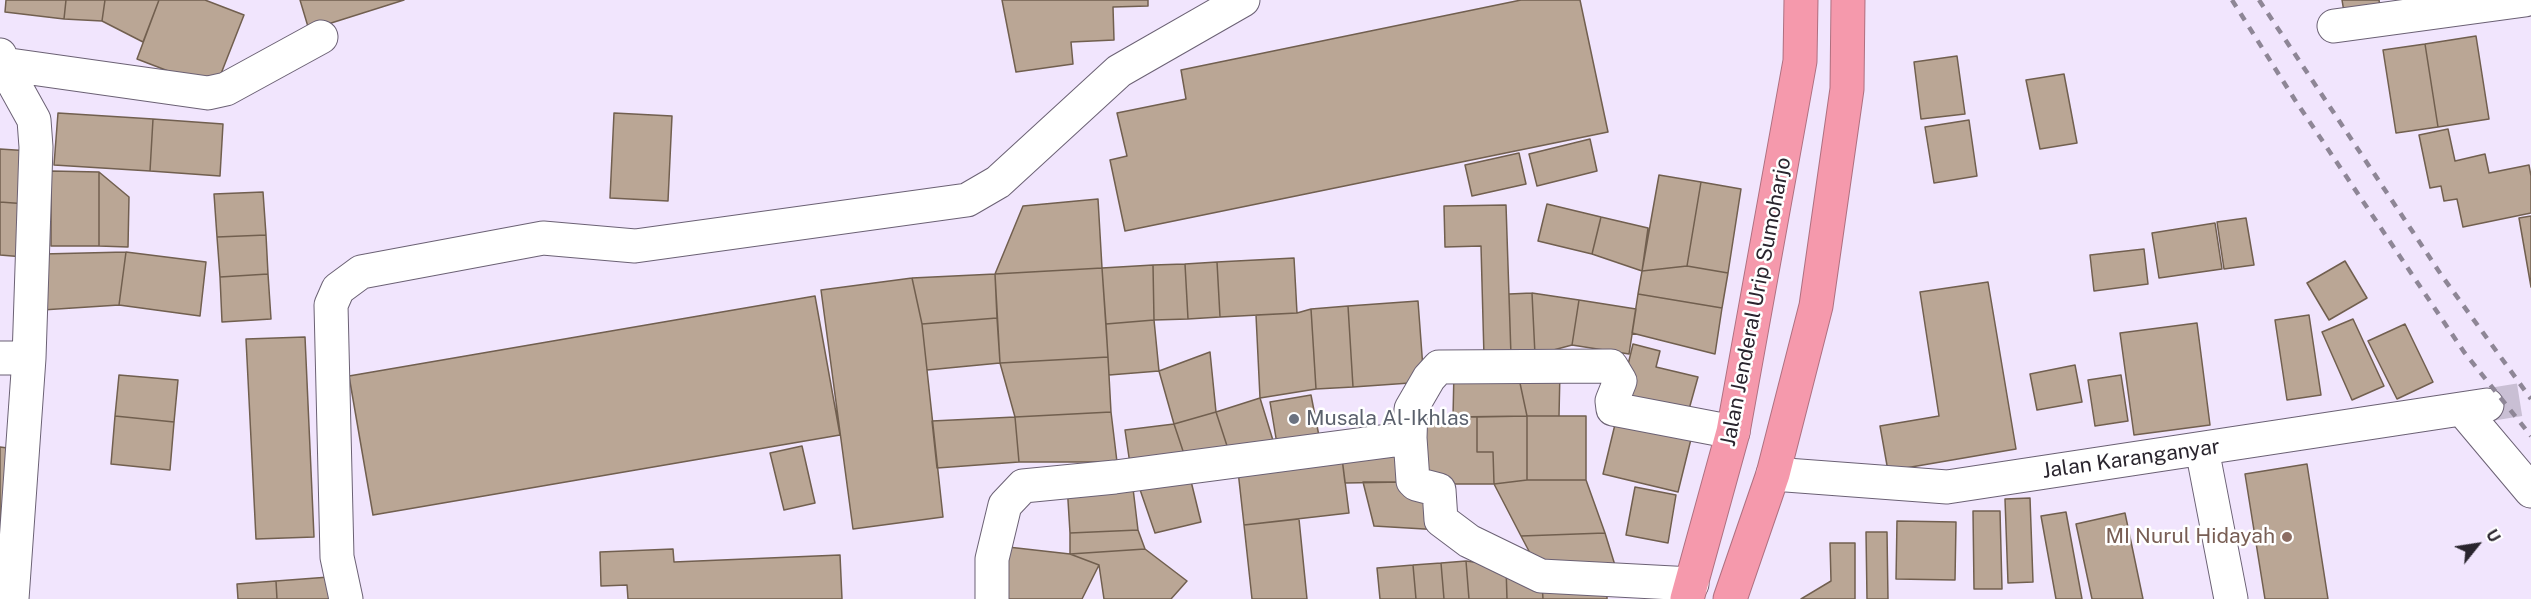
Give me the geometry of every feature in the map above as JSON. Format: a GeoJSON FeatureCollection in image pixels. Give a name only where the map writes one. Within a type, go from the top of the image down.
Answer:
{"type":"FeatureCollection","features":[{"type":"Feature","properties":{"kind":"highway","name":"Jalan Jenderal Urip Sumoharjo"},"geometry":{"type":"LineString","coordinates":[[1690,591],[1733,432],[1800,61],[1801,0]]}},
{"type":"Feature","properties":{"kind":"highway"},"geometry":{"type":"LineString","coordinates":[[1730,599],[1773,474],[1816,306],[1846,90],[1848,0]]}},
{"type":"Feature","properties":{"kind":"street"},"geometry":{"type":"LineString","coordinates":[[346,599],[337,557],[331,305],[338,289],[361,272],[543,238],[635,246],[967,200],[998,183],[1119,71],[1243,0]]}},
{"type":"Feature","properties":{"kind":"street"},"geometry":{"type":"LineString","coordinates":[[2334,26],[2525,0]]}},
{"type":"Feature","properties":{"kind":"street"},"geometry":{"type":"LineString","coordinates":[[1,60],[208,93],[226,89],[321,37]]}},
{"type":"Feature","properties":{"kind":"street"},"geometry":{"type":"LineString","coordinates":[[1,60],[34,120],[36,147],[15,358],[12,599]]}},
{"type":"Feature","properties":{"kind":"street"},"geometry":{"type":"LineString","coordinates":[[1690,591],[1541,576],[1469,541],[1442,520],[1439,490],[1416,484],[1413,481],[1410,438],[1411,409],[1429,378],[1439,368],[1611,366],[1620,381],[1612,401],[1613,409],[1733,432]]}},
{"type":"Feature","properties":{"kind":"street","name":"Jalan Karanganyar"},"geometry":{"type":"LineString","coordinates":[[1773,474],[1947,487],[2475,407],[2531,491]]}},
{"type":"Feature","properties":{"kind":"street"},"geometry":{"type":"LineString","coordinates":[[992,599],[992,559],[1005,505],[1023,486],[1115,477],[1410,438]]}},
{"type":"Feature","properties":{"kind":"street"},"geometry":{"type":"LineString","coordinates":[[2202,449],[2231,599]]}},
{"type":"Feature","properties":{"kind":"building"},"geometry":{"type":"Polygon","coordinates":[[[6,0],[66,0],[64,19],[5,12],[6,0]]]}},
{"type":"Feature","properties":{"kind":"building"},"geometry":{"type":"Polygon","coordinates":[[[66,0],[105,0],[102,21],[64,19],[66,0]]]}},
{"type":"Feature","properties":{"kind":"building"},"geometry":{"type":"Polygon","coordinates":[[[105,0],[159,0],[143,42],[102,21],[105,0]]]}},
{"type":"Feature","properties":{"kind":"building"},"geometry":{"type":"Polygon","coordinates":[[[159,0],[205,0],[244,15],[215,89],[137,59],[159,0]]]}},
{"type":"Feature","properties":{"kind":"building"},"geometry":{"type":"Polygon","coordinates":[[[300,0],[404,0],[309,30],[300,0]]]}},
{"type":"Feature","properties":{"kind":"building"},"geometry":{"type":"Polygon","coordinates":[[[1002,0],[1148,0],[1148,6],[1113,7],[1114,40],[1071,42],[1073,64],[1016,72],[1002,0]]]}},
{"type":"Feature","properties":{"kind":"building"},"geometry":{"type":"Polygon","coordinates":[[[1521,0],[1580,0],[1608,132],[1125,231],[1110,160],[1127,156],[1117,113],[1186,99],[1181,70],[1521,0]]]}},
{"type":"Feature","properties":{"kind":"building"},"geometry":{"type":"Polygon","coordinates":[[[2342,0],[2379,0],[2381,13],[2345,18],[2342,0]]]}},
{"type":"Feature","properties":{"kind":"building"},"geometry":{"type":"Polygon","coordinates":[[[2476,36],[2489,119],[2438,127],[2425,44],[2476,36]]]}},
{"type":"Feature","properties":{"kind":"building"},"geometry":{"type":"Polygon","coordinates":[[[2425,44],[2438,127],[2396,133],[2383,50],[2425,44]]]}},
{"type":"Feature","properties":{"kind":"building"},"geometry":{"type":"Polygon","coordinates":[[[1957,56],[1965,114],[1921,119],[1914,62],[1957,56]]]}},
{"type":"Feature","properties":{"kind":"building"},"geometry":{"type":"Polygon","coordinates":[[[2064,74],[2077,143],[2040,149],[2026,80],[2064,74]]]}},
{"type":"Feature","properties":{"kind":"building"},"geometry":{"type":"Polygon","coordinates":[[[58,113],[153,119],[150,171],[54,165],[58,113]]]}},
{"type":"Feature","properties":{"kind":"building"},"geometry":{"type":"Polygon","coordinates":[[[614,113],[672,116],[668,201],[610,198],[614,113]]]}},
{"type":"Feature","properties":{"kind":"building"},"geometry":{"type":"Polygon","coordinates":[[[153,119],[223,124],[220,176],[150,171],[153,119]]]}},
{"type":"Feature","properties":{"kind":"building"},"geometry":{"type":"Polygon","coordinates":[[[1969,120],[1977,176],[1934,183],[1925,127],[1969,120]]]}},
{"type":"Feature","properties":{"kind":"building"},"geometry":{"type":"Polygon","coordinates":[[[2448,129],[2455,161],[2485,154],[2489,173],[2529,165],[2531,213],[2463,227],[2457,199],[2444,201],[2441,186],[2430,188],[2419,135],[2448,129]]]}},
{"type":"Feature","properties":{"kind":"building"},"geometry":{"type":"Polygon","coordinates":[[[1590,139],[1597,171],[1537,186],[1529,154],[1590,139]]]}},
{"type":"Feature","properties":{"kind":"building"},"geometry":{"type":"Polygon","coordinates":[[[0,149],[30,151],[27,204],[0,202],[0,149]]]}},
{"type":"Feature","properties":{"kind":"building"},"geometry":{"type":"Polygon","coordinates":[[[1519,153],[1526,184],[1472,196],[1465,165],[1519,153]]]}},
{"type":"Feature","properties":{"kind":"building"},"geometry":{"type":"Polygon","coordinates":[[[51,171],[99,172],[99,246],[51,246],[51,171]]]}},
{"type":"Feature","properties":{"kind":"building"},"geometry":{"type":"Polygon","coordinates":[[[99,172],[129,197],[128,247],[99,246],[99,172]]]}},
{"type":"Feature","properties":{"kind":"building"},"geometry":{"type":"Polygon","coordinates":[[[1659,175],[1701,182],[1687,266],[1642,271],[1659,175]]]}},
{"type":"Feature","properties":{"kind":"building"},"geometry":{"type":"Polygon","coordinates":[[[1701,182],[1741,189],[1728,273],[1687,266],[1701,182]]]}},
{"type":"Feature","properties":{"kind":"building"},"geometry":{"type":"Polygon","coordinates":[[[263,192],[266,235],[217,237],[214,194],[263,192]]]}},
{"type":"Feature","properties":{"kind":"building"},"geometry":{"type":"Polygon","coordinates":[[[1098,199],[1102,268],[995,274],[1023,206],[1098,199]]]}},
{"type":"Feature","properties":{"kind":"building"},"geometry":{"type":"Polygon","coordinates":[[[0,202],[27,204],[24,257],[0,255],[0,202]]]}},
{"type":"Feature","properties":{"kind":"building"},"geometry":{"type":"Polygon","coordinates":[[[1547,204],[1601,217],[1592,254],[1538,241],[1547,204]]]}},
{"type":"Feature","properties":{"kind":"building"},"geometry":{"type":"Polygon","coordinates":[[[1506,205],[1511,356],[1484,357],[1481,246],[1445,247],[1444,206],[1506,205]]]}},
{"type":"Feature","properties":{"kind":"building"},"geometry":{"type":"Polygon","coordinates":[[[2531,216],[2531,287],[2519,218],[2531,216]]]}},
{"type":"Feature","properties":{"kind":"building"},"geometry":{"type":"Polygon","coordinates":[[[1601,217],[1648,228],[1642,271],[1592,254],[1601,217]]]}},
{"type":"Feature","properties":{"kind":"building"},"geometry":{"type":"Polygon","coordinates":[[[2246,218],[2254,265],[2224,269],[2217,222],[2246,218]]]}},
{"type":"Feature","properties":{"kind":"building"},"geometry":{"type":"Polygon","coordinates":[[[2215,223],[2222,269],[2159,278],[2152,233],[2215,223]]]}},
{"type":"Feature","properties":{"kind":"building"},"geometry":{"type":"Polygon","coordinates":[[[266,235],[268,274],[220,277],[217,237],[266,235]]]}},
{"type":"Feature","properties":{"kind":"building"},"geometry":{"type":"Polygon","coordinates":[[[2144,249],[2148,284],[2094,291],[2090,255],[2144,249]]]}},
{"type":"Feature","properties":{"kind":"building"},"geometry":{"type":"Polygon","coordinates":[[[126,252],[206,262],[200,316],[119,305],[126,252]]]}},
{"type":"Feature","properties":{"kind":"building"},"geometry":{"type":"Polygon","coordinates":[[[126,252],[119,305],[42,310],[43,254],[126,252]]]}},
{"type":"Feature","properties":{"kind":"building"},"geometry":{"type":"Polygon","coordinates":[[[1294,258],[1297,313],[1220,317],[1217,262],[1294,258]]]}},
{"type":"Feature","properties":{"kind":"building"},"geometry":{"type":"Polygon","coordinates":[[[2345,261],[2367,298],[2329,320],[2307,283],[2345,261]]]}},
{"type":"Feature","properties":{"kind":"building"},"geometry":{"type":"Polygon","coordinates":[[[1217,262],[1220,317],[1188,319],[1185,264],[1217,262]]]}},
{"type":"Feature","properties":{"kind":"building"},"geometry":{"type":"Polygon","coordinates":[[[1185,264],[1188,319],[1154,320],[1153,265],[1185,264]]]}},
{"type":"Feature","properties":{"kind":"building"},"geometry":{"type":"Polygon","coordinates":[[[1153,265],[1154,320],[1106,324],[1102,268],[1153,265]]]}},
{"type":"Feature","properties":{"kind":"building"},"geometry":{"type":"Polygon","coordinates":[[[1687,266],[1728,273],[1722,308],[1638,294],[1642,271],[1687,266]]]}},
{"type":"Feature","properties":{"kind":"building"},"geometry":{"type":"Polygon","coordinates":[[[1102,268],[1108,357],[1000,363],[995,274],[1102,268]]]}},
{"type":"Feature","properties":{"kind":"building"},"geometry":{"type":"Polygon","coordinates":[[[268,274],[271,319],[222,322],[220,277],[268,274]]]}},
{"type":"Feature","properties":{"kind":"building"},"geometry":{"type":"Polygon","coordinates":[[[995,274],[997,318],[922,324],[912,278],[995,274]]]}},
{"type":"Feature","properties":{"kind":"building"},"geometry":{"type":"Polygon","coordinates":[[[912,278],[922,324],[943,517],[853,529],[821,290],[912,278]]]}},
{"type":"Feature","properties":{"kind":"building"},"geometry":{"type":"Polygon","coordinates":[[[1988,282],[2016,449],[1888,471],[1880,426],[1939,416],[1920,292],[1988,282]]]}},
{"type":"Feature","properties":{"kind":"building"},"geometry":{"type":"Polygon","coordinates":[[[1532,293],[1535,355],[1511,356],[1509,294],[1532,293]]]}},
{"type":"Feature","properties":{"kind":"building"},"geometry":{"type":"Polygon","coordinates":[[[1532,293],[1579,300],[1572,345],[1535,355],[1532,293]]]}},
{"type":"Feature","properties":{"kind":"building"},"geometry":{"type":"Polygon","coordinates":[[[1638,294],[1722,308],[1715,354],[1632,333],[1638,294]]]}},
{"type":"Feature","properties":{"kind":"building"},"geometry":{"type":"Polygon","coordinates":[[[815,296],[840,435],[373,515],[349,376],[815,296]]]}},
{"type":"Feature","properties":{"kind":"building"},"geometry":{"type":"Polygon","coordinates":[[[1579,300],[1636,309],[1629,354],[1572,345],[1579,300]]]}},
{"type":"Feature","properties":{"kind":"building"},"geometry":{"type":"Polygon","coordinates":[[[1418,301],[1424,382],[1353,387],[1348,306],[1418,301]]]}},
{"type":"Feature","properties":{"kind":"building"},"geometry":{"type":"Polygon","coordinates":[[[1348,306],[1353,387],[1316,389],[1311,309],[1348,306]]]}},
{"type":"Feature","properties":{"kind":"building"},"geometry":{"type":"Polygon","coordinates":[[[1311,309],[1316,389],[1260,398],[1256,315],[1297,313],[1311,309]]]}},
{"type":"Feature","properties":{"kind":"building"},"geometry":{"type":"Polygon","coordinates":[[[2309,315],[2321,395],[2287,400],[2275,320],[2309,315]]]}},
{"type":"Feature","properties":{"kind":"building"},"geometry":{"type":"Polygon","coordinates":[[[997,318],[1000,363],[927,370],[922,324],[997,318]]]}},
{"type":"Feature","properties":{"kind":"building"},"geometry":{"type":"Polygon","coordinates":[[[2353,319],[2384,386],[2352,400],[2322,332],[2353,319]]]}},
{"type":"Feature","properties":{"kind":"building"},"geometry":{"type":"Polygon","coordinates":[[[1154,320],[1159,371],[1109,375],[1106,324],[1154,320]]]}},
{"type":"Feature","properties":{"kind":"building"},"geometry":{"type":"Polygon","coordinates":[[[2197,323],[2210,425],[2134,435],[2120,333],[2197,323]]]}},
{"type":"Feature","properties":{"kind":"building"},"geometry":{"type":"Polygon","coordinates":[[[2405,324],[2433,382],[2397,399],[2368,341],[2405,324]]]}},
{"type":"Feature","properties":{"kind":"building"},"geometry":{"type":"Polygon","coordinates":[[[305,337],[314,537],[256,539],[246,339],[305,337]]]}},
{"type":"Feature","properties":{"kind":"building"},"geometry":{"type":"Polygon","coordinates":[[[1633,344],[1660,351],[1656,367],[1698,377],[1686,420],[1619,402],[1633,344]]]}},
{"type":"Feature","properties":{"kind":"building"},"geometry":{"type":"Polygon","coordinates":[[[1210,352],[1216,412],[1174,424],[1159,371],[1210,352]]]}},
{"type":"Feature","properties":{"kind":"building"},"geometry":{"type":"Polygon","coordinates":[[[1108,357],[1111,412],[1015,417],[1000,363],[1108,357]]]}},
{"type":"Feature","properties":{"kind":"building"},"geometry":{"type":"Polygon","coordinates":[[[2075,365],[2082,402],[2037,410],[2030,374],[2075,365]]]}},
{"type":"Feature","properties":{"kind":"building"},"geometry":{"type":"Polygon","coordinates":[[[1517,369],[1560,371],[1559,416],[1527,416],[1517,369]]]}},
{"type":"Feature","properties":{"kind":"building"},"geometry":{"type":"Polygon","coordinates":[[[1517,369],[1527,416],[1453,417],[1454,371],[1517,369]]]}},
{"type":"Feature","properties":{"kind":"building"},"geometry":{"type":"Polygon","coordinates":[[[119,375],[178,380],[174,422],[115,416],[119,375]]]}},
{"type":"Feature","properties":{"kind":"building"},"geometry":{"type":"Polygon","coordinates":[[[2121,375],[2128,421],[2095,426],[2088,380],[2121,375]]]}},
{"type":"Feature","properties":{"kind":"building","name":"Musala Al-Ikhlas"},"geometry":{"type":"Polygon","coordinates":[[[1311,395],[1319,436],[1277,444],[1270,402],[1311,395]]]}},
{"type":"Feature","properties":{"kind":"building"},"geometry":{"type":"Polygon","coordinates":[[[1260,398],[1275,447],[1230,455],[1216,412],[1260,398]]]}},
{"type":"Feature","properties":{"kind":"building"},"geometry":{"type":"Polygon","coordinates":[[[1111,412],[1117,462],[1019,462],[1015,417],[1111,412]]]}},
{"type":"Feature","properties":{"kind":"building"},"geometry":{"type":"Polygon","coordinates":[[[1216,412],[1230,455],[1186,460],[1174,424],[1216,412]]]}},
{"type":"Feature","properties":{"kind":"building"},"geometry":{"type":"Polygon","coordinates":[[[1618,412],[1693,431],[1678,492],[1603,474],[1618,412]]]}},
{"type":"Feature","properties":{"kind":"building"},"geometry":{"type":"Polygon","coordinates":[[[115,416],[174,422],[170,470],[111,464],[115,416]]]}},
{"type":"Feature","properties":{"kind":"building"},"geometry":{"type":"Polygon","coordinates":[[[1527,416],[1527,480],[1494,484],[1493,452],[1477,452],[1477,417],[1527,416]]]}},
{"type":"Feature","properties":{"kind":"building"},"geometry":{"type":"Polygon","coordinates":[[[1527,416],[1586,416],[1586,480],[1527,480],[1527,416]]]}},
{"type":"Feature","properties":{"kind":"building"},"geometry":{"type":"Polygon","coordinates":[[[1015,417],[1019,462],[937,468],[932,421],[1015,417]]]}},
{"type":"Feature","properties":{"kind":"building"},"geometry":{"type":"Polygon","coordinates":[[[1421,417],[1477,417],[1477,452],[1493,452],[1494,484],[1422,484],[1421,417]]]}},
{"type":"Feature","properties":{"kind":"building"},"geometry":{"type":"Polygon","coordinates":[[[1174,424],[1186,460],[1131,471],[1125,430],[1174,424]]]}},
{"type":"Feature","properties":{"kind":"building"},"geometry":{"type":"Polygon","coordinates":[[[1403,442],[1403,482],[1345,483],[1341,450],[1403,442]]]}},
{"type":"Feature","properties":{"kind":"building"},"geometry":{"type":"Polygon","coordinates":[[[802,446],[815,503],[784,510],[770,453],[802,446]]]}},
{"type":"Feature","properties":{"kind":"building"},"geometry":{"type":"Polygon","coordinates":[[[0,447],[15,449],[7,529],[0,529],[0,447]]]}},
{"type":"Feature","properties":{"kind":"building"},"geometry":{"type":"Polygon","coordinates":[[[1341,450],[1349,513],[1244,525],[1237,462],[1341,450]]]}},
{"type":"Feature","properties":{"kind":"building","name":"MI Nurul Hidayah"},"geometry":{"type":"Polygon","coordinates":[[[2307,464],[2328,599],[2265,599],[2245,474],[2307,464]]]}},
{"type":"Feature","properties":{"kind":"building"},"geometry":{"type":"Polygon","coordinates":[[[1190,477],[1201,522],[1155,533],[1136,478],[1190,477]]]}},
{"type":"Feature","properties":{"kind":"building"},"geometry":{"type":"Polygon","coordinates":[[[1132,480],[1138,530],[1070,533],[1067,484],[1132,480]]]}},
{"type":"Feature","properties":{"kind":"building"},"geometry":{"type":"Polygon","coordinates":[[[1527,480],[1586,480],[1605,533],[1521,536],[1494,484],[1527,480]]]}},
{"type":"Feature","properties":{"kind":"building"},"geometry":{"type":"Polygon","coordinates":[[[1363,482],[1403,482],[1435,489],[1441,530],[1374,526],[1363,482]]]}},
{"type":"Feature","properties":{"kind":"building"},"geometry":{"type":"Polygon","coordinates":[[[1635,487],[1676,495],[1668,543],[1626,535],[1635,487]]]}},
{"type":"Feature","properties":{"kind":"building"},"geometry":{"type":"Polygon","coordinates":[[[2030,498],[2033,582],[2008,583],[2005,499],[2030,498]]]}},
{"type":"Feature","properties":{"kind":"building"},"geometry":{"type":"Polygon","coordinates":[[[1973,511],[2000,511],[2002,589],[1974,589],[1973,511]]]}},
{"type":"Feature","properties":{"kind":"building"},"geometry":{"type":"Polygon","coordinates":[[[2066,512],[2082,599],[2056,599],[2041,516],[2066,512]]]}},
{"type":"Feature","properties":{"kind":"building"},"geometry":{"type":"Polygon","coordinates":[[[2125,513],[2143,599],[2092,599],[2076,524],[2125,513]]]}},
{"type":"Feature","properties":{"kind":"building"},"geometry":{"type":"Polygon","coordinates":[[[1299,519],[1307,599],[1252,599],[1244,525],[1299,519]]]}},
{"type":"Feature","properties":{"kind":"building"},"geometry":{"type":"Polygon","coordinates":[[[1897,521],[1956,522],[1955,580],[1896,579],[1897,521]]]}},
{"type":"Feature","properties":{"kind":"building"},"geometry":{"type":"Polygon","coordinates":[[[1138,530],[1145,549],[1070,554],[1070,533],[1138,530]]]}},
{"type":"Feature","properties":{"kind":"building"},"geometry":{"type":"Polygon","coordinates":[[[1866,532],[1887,532],[1888,599],[1867,599],[1866,532]]]}},
{"type":"Feature","properties":{"kind":"building"},"geometry":{"type":"Polygon","coordinates":[[[1605,533],[1618,575],[1540,572],[1521,536],[1605,533]]]}},
{"type":"Feature","properties":{"kind":"building"},"geometry":{"type":"Polygon","coordinates":[[[1830,543],[1855,543],[1855,599],[1801,599],[1831,581],[1830,543]]]}},
{"type":"Feature","properties":{"kind":"building"},"geometry":{"type":"Polygon","coordinates":[[[1008,547],[1070,554],[1099,565],[1082,599],[1003,599],[1008,547]]]}},
{"type":"Feature","properties":{"kind":"building"},"geometry":{"type":"Polygon","coordinates":[[[673,549],[674,562],[840,555],[842,599],[628,599],[627,585],[601,586],[600,552],[673,549]]]}},
{"type":"Feature","properties":{"kind":"building"},"geometry":{"type":"Polygon","coordinates":[[[1145,549],[1187,581],[1171,599],[1104,599],[1099,565],[1070,554],[1145,549]]]}},
{"type":"Feature","properties":{"kind":"building"},"geometry":{"type":"Polygon","coordinates":[[[1466,561],[1469,599],[1444,599],[1441,563],[1466,561]]]}},
{"type":"Feature","properties":{"kind":"building"},"geometry":{"type":"Polygon","coordinates":[[[1466,561],[1506,566],[1507,599],[1469,599],[1466,561]]]}},
{"type":"Feature","properties":{"kind":"building"},"geometry":{"type":"Polygon","coordinates":[[[1441,563],[1444,599],[1416,599],[1413,565],[1441,563]]]}},
{"type":"Feature","properties":{"kind":"building"},"geometry":{"type":"Polygon","coordinates":[[[1413,565],[1416,599],[1380,599],[1377,568],[1413,565]]]}},
{"type":"Feature","properties":{"kind":"building"},"geometry":{"type":"Polygon","coordinates":[[[1506,566],[1542,583],[1543,599],[1507,599],[1506,566]]]}},
{"type":"Feature","properties":{"kind":"building"},"geometry":{"type":"Polygon","coordinates":[[[329,577],[331,599],[277,599],[276,581],[329,577]]]}},
{"type":"Feature","properties":{"kind":"building"},"geometry":{"type":"Polygon","coordinates":[[[276,581],[277,599],[238,599],[237,584],[276,581]]]}},
{"type":"Feature","properties":{"kind":"building"},"geometry":{"type":"Polygon","coordinates":[[[1542,583],[1607,583],[1607,599],[1543,599],[1542,583]]]}},
{"type":"Feature","properties":{"kind":"tunnel"},"geometry":{"type":"LineString","coordinates":[[2487,405],[2531,398]]}},
{"type":"Feature","properties":{"kind":"railway"},"geometry":{"type":"LineString","coordinates":[[2232,0],[2295,100],[2464,352],[2531,436]]}},
{"type":"Feature","properties":{"kind":"railway"},"geometry":{"type":"LineString","coordinates":[[2259,0],[2442,276],[2531,399]]}},
{"type":"Feature","properties":{"kind":"place","name":"Musala Al-Ikhlas"},"geometry":{"type":"Point","coordinates":[1294,419]}},
{"type":"Feature","properties":{"kind":"place","name":"MI Nurul Hidayah"},"geometry":{"type":"Point","coordinates":[2287,537]}}]}
